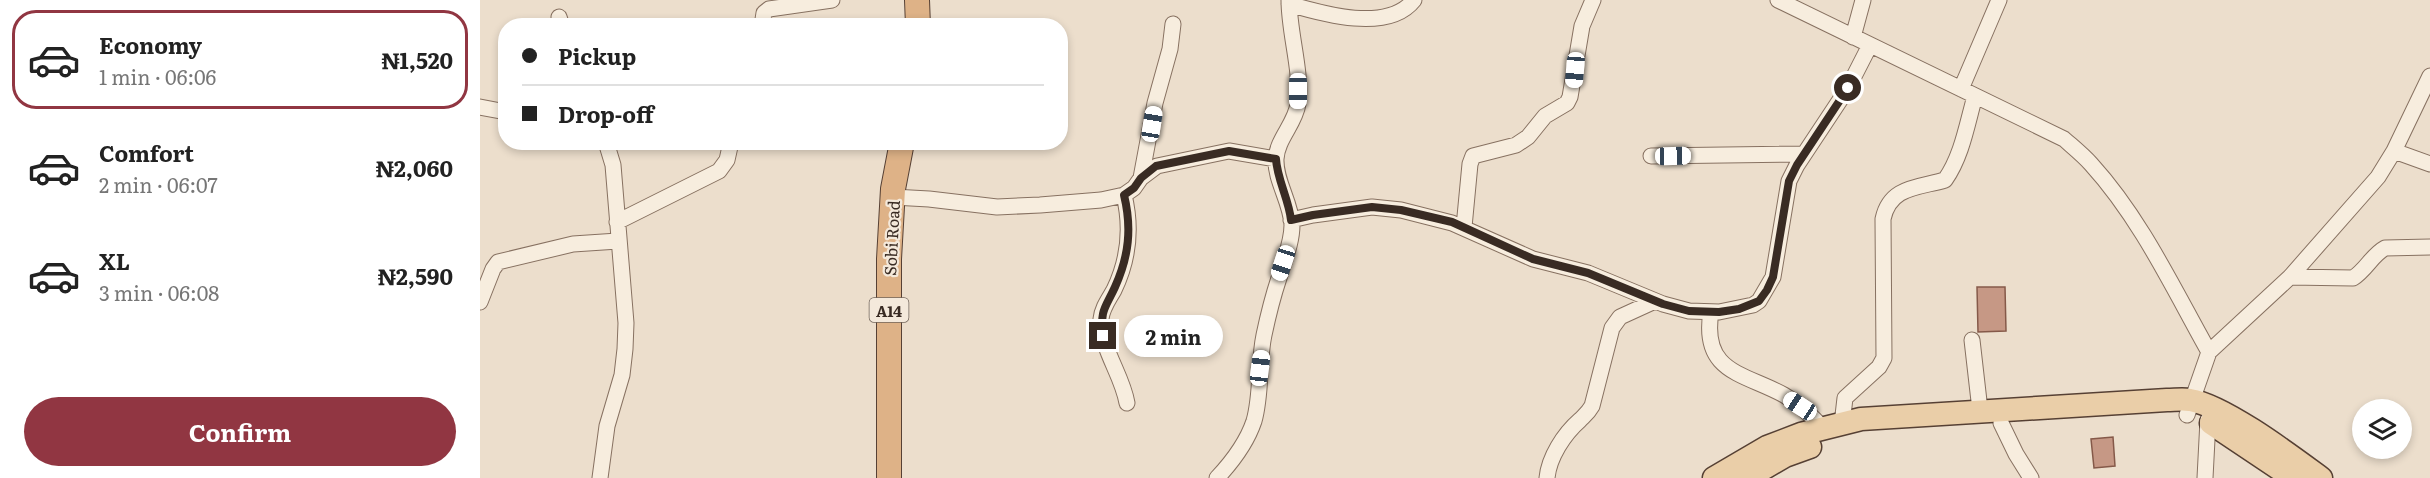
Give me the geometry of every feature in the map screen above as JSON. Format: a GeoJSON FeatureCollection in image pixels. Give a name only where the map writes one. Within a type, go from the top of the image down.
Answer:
{"type":"FeatureCollection","features":[{"type":"Feature","properties":{"kind":"highway"},"geometry":{"type":"LineString","coordinates":[[917,0],[918,18]]}},
{"type":"Feature","properties":{"kind":"highway","name":"Sobi Road"},"geometry":{"type":"LineString","coordinates":[[889,478],[889,259],[893,197],[901,150]]}},
{"type":"Feature","properties":{"kind":"main road"},"geometry":{"type":"LineString","coordinates":[[1714,478],[1767,447],[1801,434],[1862,418],[1980,410],[2195,412],[2293,478]]}},
{"type":"Feature","properties":{"kind":"main road"},"geometry":{"type":"LineString","coordinates":[[1747,478],[1785,456],[1824,442],[1874,432],[2158,412],[2219,411],[2262,437],[2321,478]]}},
{"type":"Feature","properties":{"kind":"street"},"geometry":{"type":"LineString","coordinates":[[763,18],[764,13],[769,9],[832,0]]}},
{"type":"Feature","properties":{"kind":"street"},"geometry":{"type":"LineString","coordinates":[[1218,478],[1245,442],[1253,422],[1257,406],[1264,336],[1289,245],[1290,208],[1276,168],[1276,159],[1277,150],[1294,119],[1298,104],[1289,2],[1317,12],[1349,17],[1390,17],[1414,0]]}},
{"type":"Feature","properties":{"kind":"street"},"geometry":{"type":"LineString","coordinates":[[1464,227],[1470,164],[1473,156],[1516,145],[1528,137],[1545,116],[1567,103],[1582,26],[1593,0]]}},
{"type":"Feature","properties":{"kind":"street"},"geometry":{"type":"LineString","coordinates":[[1778,0],[2064,139],[2090,163],[2120,201],[2145,238],[2210,352]]}},
{"type":"Feature","properties":{"kind":"street"},"geometry":{"type":"LineString","coordinates":[[1853,37],[1863,0]]}},
{"type":"Feature","properties":{"kind":"street"},"geometry":{"type":"LineString","coordinates":[[1961,89],[2000,0]]}},
{"type":"Feature","properties":{"kind":"street"},"geometry":{"type":"LineString","coordinates":[[1141,178],[1155,103],[1170,49],[1173,24]]}},
{"type":"Feature","properties":{"kind":"street"},"geometry":{"type":"LineString","coordinates":[[1291,220],[1372,207],[1401,210],[1464,227],[1524,256],[1588,273],[1655,301],[1689,311],[1711,312],[1753,305],[1767,290],[1773,277],[1789,181],[1848,88],[1870,45]]}},
{"type":"Feature","properties":{"kind":"street"},"geometry":{"type":"LineString","coordinates":[[2205,478],[2195,412],[2210,352],[2290,277],[2378,177],[2394,151],[2430,76]]}},
{"type":"Feature","properties":{"kind":"street"},"geometry":{"type":"LineString","coordinates":[[1711,312],[1708,325],[1710,336],[1716,355],[1726,368],[1784,395],[1832,426],[1845,398],[1880,367],[1884,358],[1883,219],[1885,207],[1891,198],[1902,191],[1945,180],[1952,171],[1975,96]]}},
{"type":"Feature","properties":{"kind":"street"},"geometry":{"type":"LineString","coordinates":[[480,107],[498,110]]}},
{"type":"Feature","properties":{"kind":"street"},"geometry":{"type":"LineString","coordinates":[[600,478],[607,426],[622,375],[626,323],[613,165],[608,150]]}},
{"type":"Feature","properties":{"kind":"street"},"geometry":{"type":"LineString","coordinates":[[616,222],[719,171],[727,160],[729,150]]}},
{"type":"Feature","properties":{"kind":"street"},"geometry":{"type":"LineString","coordinates":[[893,197],[929,198],[997,207],[1101,200],[1124,195],[1156,166],[1229,151],[1276,159]]}},
{"type":"Feature","properties":{"kind":"street"},"geometry":{"type":"LineString","coordinates":[[2394,151],[2430,164]]}},
{"type":"Feature","properties":{"kind":"street"},"geometry":{"type":"LineString","coordinates":[[1651,156],[1804,154]]}},
{"type":"Feature","properties":{"kind":"street"},"geometry":{"type":"LineString","coordinates":[[1124,195],[1130,236],[1125,260],[1105,304],[1101,322],[1107,350],[1125,390],[1126,403]]}},
{"type":"Feature","properties":{"kind":"street"},"geometry":{"type":"LineString","coordinates":[[480,262],[498,262],[573,244],[618,241]]}},
{"type":"Feature","properties":{"kind":"street"},"geometry":{"type":"LineString","coordinates":[[2290,277],[2353,278],[2362,273],[2385,248],[2430,247]]}},
{"type":"Feature","properties":{"kind":"street"},"geometry":{"type":"LineString","coordinates":[[480,302],[498,262]]}},
{"type":"Feature","properties":{"kind":"street"},"geometry":{"type":"LineString","coordinates":[[1548,478],[1548,470],[1560,444],[1592,406],[1611,328],[1620,316],[1655,301]]}},
{"type":"Feature","properties":{"kind":"street"},"geometry":{"type":"LineString","coordinates":[[1972,340],[1980,410]]}},
{"type":"Feature","properties":{"kind":"street"},"geometry":{"type":"LineString","coordinates":[[2001,423],[2031,478]]}},
{"type":"Feature","properties":{"kind":"building"},"geometry":{"type":"Polygon","coordinates":[[[1977,287],[2005,287],[2006,331],[1978,332],[1977,287]]]}},
{"type":"Feature","properties":{"kind":"building"},"geometry":{"type":"Polygon","coordinates":[[[2113,437],[2115,466],[2094,468],[2091,439],[2113,437]]]}},
{"type":"Feature","properties":{"kind":"route"},"geometry":{"type":"LineString","coordinates":[[1103,336],[1102,313],[1125,260],[1130,236],[1124,195],[1156,166],[1229,151],[1276,159],[1276,168],[1290,208],[1291,220],[1372,207],[1401,210],[1452,222],[1507,249],[1533,259],[1588,273],[1663,304],[1689,311],[1719,312],[1753,305],[1767,290],[1773,277],[1789,181],[1797,165],[1848,88]]}}]}
